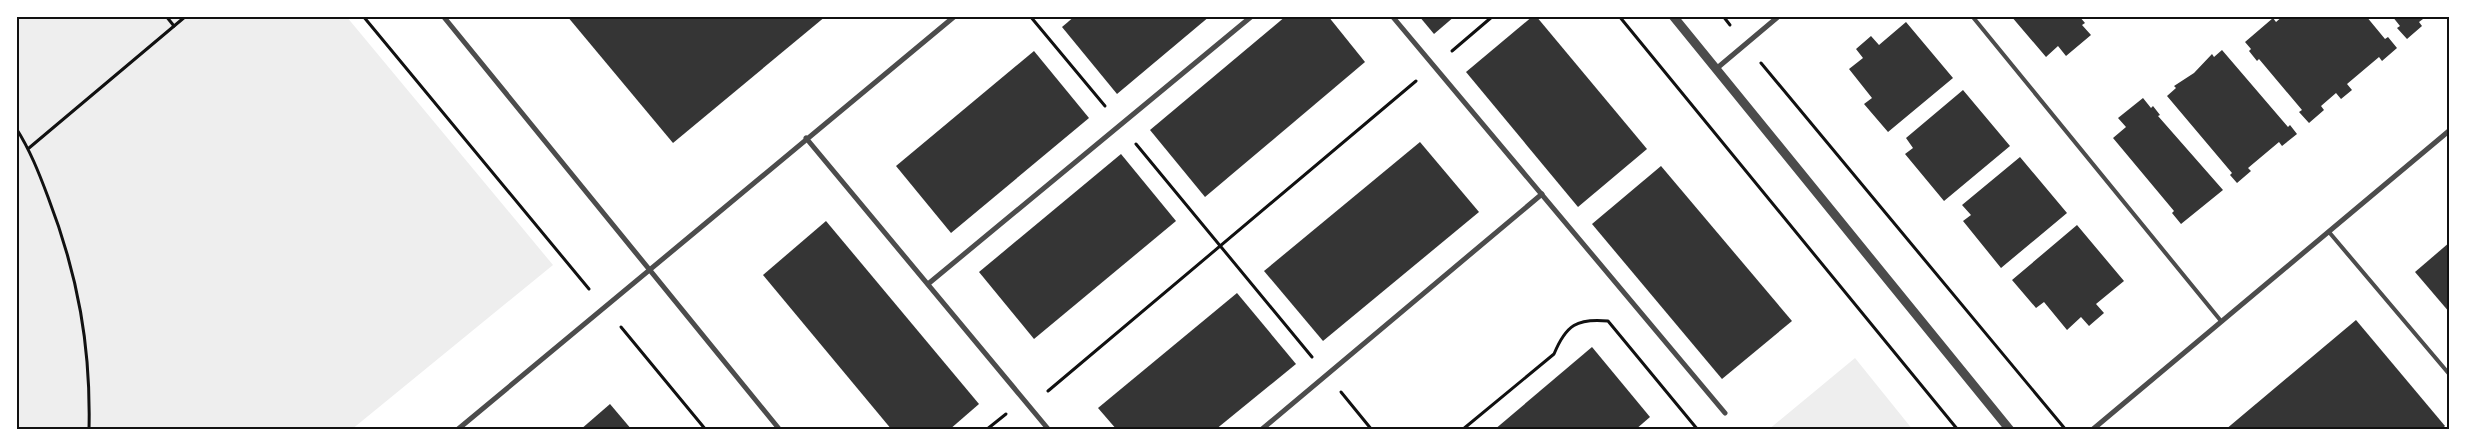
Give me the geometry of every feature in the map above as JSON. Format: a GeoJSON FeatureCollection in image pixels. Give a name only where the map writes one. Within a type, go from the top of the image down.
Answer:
{"type":"FeatureCollection","features":[{"type":"Feature","properties":{"kind":"street"},"geometry":{"type":"LineString","coordinates":[[443,16],[780,430]]}},
{"type":"Feature","properties":{"kind":"street"},"geometry":{"type":"LineString","coordinates":[[456,430],[605,309],[806,138],[955,16]]}},
{"type":"Feature","properties":{"kind":"street"},"geometry":{"type":"LineString","coordinates":[[928,284],[1252,16]]}},
{"type":"Feature","properties":{"kind":"street"},"geometry":{"type":"LineString","coordinates":[[1392,16],[1725,413]]}},
{"type":"Feature","properties":{"kind":"street"},"geometry":{"type":"LineString","coordinates":[[1673,16],[2010,430]]}},
{"type":"Feature","properties":{"kind":"street"},"geometry":{"type":"LineString","coordinates":[[1716,69],[1779,16]]}},
{"type":"Feature","properties":{"kind":"street"},"geometry":{"type":"LineString","coordinates":[[2092,430],[2450,130]]}},
{"type":"Feature","properties":{"kind":"street"},"geometry":{"type":"LineString","coordinates":[[806,138],[1049,430]]}},
{"type":"Feature","properties":{"kind":"street"},"geometry":{"type":"LineString","coordinates":[[1261,430],[1542,194]]}},
{"type":"Feature","properties":{"kind":"lane"},"geometry":{"type":"LineString","coordinates":[[1972,16],[2221,321]]}},
{"type":"Feature","properties":{"kind":"lane"},"geometry":{"type":"LineString","coordinates":[[2329,232],[2450,375]]}},
{"type":"Feature","properties":{"kind":"path"},"geometry":{"type":"LineString","coordinates":[[166,16],[174,26]]}},
{"type":"Feature","properties":{"kind":"path"},"geometry":{"type":"LineString","coordinates":[[29,148],[186,16]]}},
{"type":"Feature","properties":{"kind":"path"},"geometry":{"type":"LineString","coordinates":[[363,16],[706,430]]}},
{"type":"Feature","properties":{"kind":"path"},"geometry":{"type":"LineString","coordinates":[[1030,16],[1372,430]]}},
{"type":"Feature","properties":{"kind":"path"},"geometry":{"type":"LineString","coordinates":[[1030,407],[1493,16]]}},
{"type":"Feature","properties":{"kind":"path"},"geometry":{"type":"LineString","coordinates":[[1620,16],[1958,430]]}},
{"type":"Feature","properties":{"kind":"path"},"geometry":{"type":"LineString","coordinates":[[1723,16],[2066,430]]}},
{"type":"Feature","properties":{"kind":"path"},"geometry":{"type":"LineString","coordinates":[[16,128],[29,148],[63,236],[81,306],[88,364],[89,430]]}},
{"type":"Feature","properties":{"kind":"path"},"geometry":{"type":"LineString","coordinates":[[1462,430],[1554,354],[1562,336],[1575,324],[1591,319],[1608,321],[1698,430]]}},
{"type":"Feature","properties":{"kind":"shaded area"},"geometry":{"type":"Polygon","coordinates":[[[16,16],[346,16],[553,265],[351,430],[16,430],[16,16]]]}},
{"type":"Feature","properties":{"kind":"shaded area"},"geometry":{"type":"Polygon","coordinates":[[[1855,358],[1913,430],[1768,430],[1855,358]]]}},
{"type":"Feature","properties":{"kind":"building"},"geometry":{"type":"Polygon","coordinates":[[[567,16],[826,16],[673,143],[567,16]]]}},
{"type":"Feature","properties":{"kind":"building"},"geometry":{"type":"Polygon","coordinates":[[[1075,16],[1210,16],[1117,94],[1062,27],[1075,16]]]}},
{"type":"Feature","properties":{"kind":"building"},"geometry":{"type":"Polygon","coordinates":[[[1286,16],[1328,16],[1365,62],[1205,197],[1150,130],[1286,16]]]}},
{"type":"Feature","properties":{"kind":"building"},"geometry":{"type":"Polygon","coordinates":[[[1419,16],[1455,16],[1434,34],[1419,16]]]}},
{"type":"Feature","properties":{"kind":"building"},"geometry":{"type":"Polygon","coordinates":[[[1533,16],[1536,16],[1647,149],[1578,207],[1466,72],[1533,16]]]}},
{"type":"Feature","properties":{"kind":"building"},"geometry":{"type":"Polygon","coordinates":[[[2011,16],[2079,16],[2085,23],[2082,25],[2091,35],[2066,56],[2058,46],[2046,57],[2011,16]]]}},
{"type":"Feature","properties":{"kind":"building"},"geometry":{"type":"Polygon","coordinates":[[[2283,16],[2366,16],[2385,39],[2388,37],[2397,48],[2382,61],[2379,57],[2347,84],[2352,90],[2341,99],[2336,93],[2321,106],[2324,110],[2309,123],[2299,112],[2302,110],[2259,59],[2257,61],[2245,42],[2273,18],[2276,22],[2283,16]]]}},
{"type":"Feature","properties":{"kind":"building"},"geometry":{"type":"Polygon","coordinates":[[[2392,16],[2427,16],[2419,22],[2422,26],[2407,39],[2397,28],[2400,26],[2392,16]]]}},
{"type":"Feature","properties":{"kind":"building"},"geometry":{"type":"Polygon","coordinates":[[[1906,22],[1953,78],[1888,132],[1864,104],[1872,98],[1849,69],[1863,58],[1856,49],[1871,36],[1879,45],[1906,22]]]}},
{"type":"Feature","properties":{"kind":"building"},"geometry":{"type":"Polygon","coordinates":[[[2222,50],[2288,127],[2290,125],[2297,134],[2282,146],[2279,142],[2248,168],[2251,171],[2237,183],[2230,175],[2232,173],[2167,96],[2176,88],[2174,86],[2194,73],[2212,54],[2214,57],[2222,50]]]}},
{"type":"Feature","properties":{"kind":"building"},"geometry":{"type":"Polygon","coordinates":[[[1034,51],[1089,118],[951,233],[896,166],[1034,51]]]}},
{"type":"Feature","properties":{"kind":"building"},"geometry":{"type":"Polygon","coordinates":[[[1963,90],[2010,146],[1944,201],[1905,154],[1913,148],[1906,138],[1963,90]]]}},
{"type":"Feature","properties":{"kind":"building"},"geometry":{"type":"Polygon","coordinates":[[[2143,98],[2151,108],[2153,106],[2160,115],[2158,116],[2223,190],[2181,224],[2172,213],[2174,211],[2113,138],[2126,127],[2118,118],[2143,98]]]}},
{"type":"Feature","properties":{"kind":"building"},"geometry":{"type":"Polygon","coordinates":[[[1420,142],[1479,212],[1323,341],[1264,271],[1420,142]]]}},
{"type":"Feature","properties":{"kind":"building"},"geometry":{"type":"Polygon","coordinates":[[[1121,154],[1176,221],[1034,339],[979,272],[1121,154]]]}},
{"type":"Feature","properties":{"kind":"building"},"geometry":{"type":"Polygon","coordinates":[[[2020,157],[2067,213],[2001,268],[1963,221],[1971,215],[1962,205],[2020,157]]]}},
{"type":"Feature","properties":{"kind":"building"},"geometry":{"type":"Polygon","coordinates":[[[1661,166],[1792,321],[1722,379],[1592,224],[1661,166]]]}},
{"type":"Feature","properties":{"kind":"building"},"geometry":{"type":"Polygon","coordinates":[[[826,221],[979,404],[949,430],[892,430],[763,275],[826,221]]]}},
{"type":"Feature","properties":{"kind":"building"},"geometry":{"type":"Polygon","coordinates":[[[2077,225],[2124,281],[2096,304],[2104,313],[2089,326],[2081,317],[2067,330],[2044,302],[2036,308],[2012,280],[2077,225]]]}},
{"type":"Feature","properties":{"kind":"building"},"geometry":{"type":"Polygon","coordinates":[[[2450,242],[2450,313],[2415,272],[2450,242]]]}},
{"type":"Feature","properties":{"kind":"building"},"geometry":{"type":"Polygon","coordinates":[[[1237,293],[1296,364],[1215,430],[1117,430],[1098,408],[1237,293]]]}},
{"type":"Feature","properties":{"kind":"building"},"geometry":{"type":"Polygon","coordinates":[[[2356,320],[2445,426],[2441,430],[2225,430],[2356,320]]]}},
{"type":"Feature","properties":{"kind":"building"},"geometry":{"type":"Polygon","coordinates":[[[1592,347],[1650,417],[1635,430],[1494,430],[1592,347]]]}},
{"type":"Feature","properties":{"kind":"building"},"geometry":{"type":"Polygon","coordinates":[[[610,404],[632,430],[580,430],[610,404]]]}}]}
